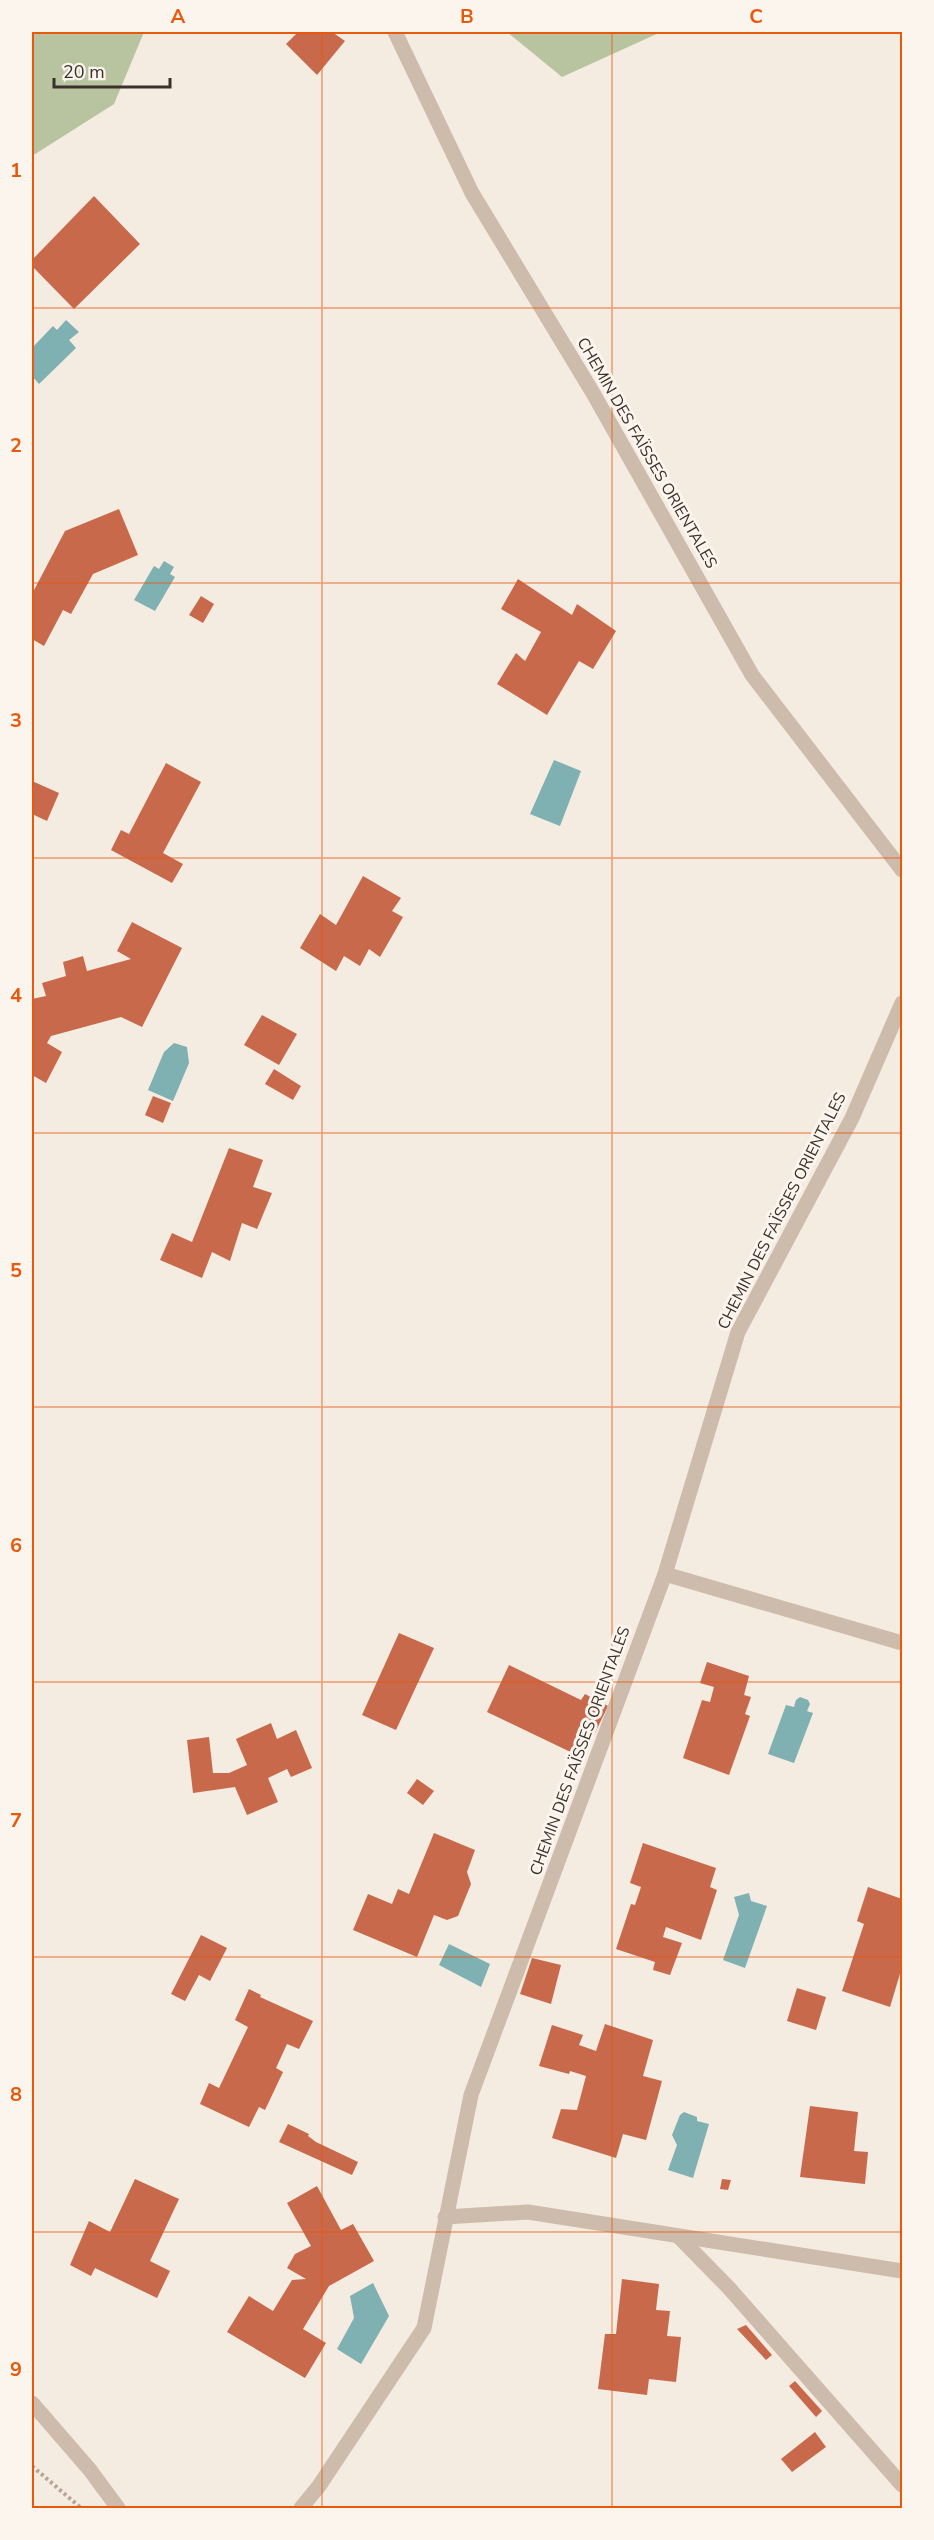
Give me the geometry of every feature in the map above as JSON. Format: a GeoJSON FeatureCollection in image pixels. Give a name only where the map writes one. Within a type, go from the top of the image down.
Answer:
{"type":"FeatureCollection","features":[{"type":"Feature","properties":{"kind":"street","name":"CHEMIN DES FAÏSSES ORIENTALES"},"geometry":{"type":"LineString","coordinates":[[395,32],[472,193],[593,393],[752,675],[903,870]]}},
{"type":"Feature","properties":{"kind":"street","name":"CHEMIN DES FAÏSSES ORIENTALES"},"geometry":{"type":"LineString","coordinates":[[301,2508],[319,2486],[424,2328],[471,2095],[665,1574],[738,1332],[852,1118],[903,1003]]}},
{"type":"Feature","properties":{"kind":"street"},"geometry":{"type":"LineString","coordinates":[[665,1574],[903,1642]]}},
{"type":"Feature","properties":{"kind":"street"},"geometry":{"type":"LineString","coordinates":[[445,2217],[528,2212],[903,2271]]}},
{"type":"Feature","properties":{"kind":"street"},"geometry":{"type":"LineString","coordinates":[[679,2237],[729,2288],[903,2485]]}},
{"type":"Feature","properties":{"kind":"street"},"geometry":{"type":"LineString","coordinates":[[32,2403],[90,2470],[118,2508]]}},
{"type":"Feature","properties":{"kind":"path"},"geometry":{"type":"LineString","coordinates":[[32,2466],[81,2508]]}},
{"type":"Feature","properties":{"kind":"green space"},"geometry":{"type":"Polygon","coordinates":[[[32,32],[144,32],[114,104],[32,156],[32,32]]]}},
{"type":"Feature","properties":{"kind":"green space"},"geometry":{"type":"Polygon","coordinates":[[[507,32],[661,32],[562,77],[507,32]]]}},
{"type":"Feature","properties":{"kind":"water"},"geometry":{"type":"Polygon","coordinates":[[[66,320],[79,332],[69,340],[76,348],[39,384],[32,376],[32,348],[53,326],[57,330],[66,320]]]}},
{"type":"Feature","properties":{"kind":"water"},"geometry":{"type":"Polygon","coordinates":[[[164,561],[174,567],[170,574],[175,577],[155,611],[134,600],[154,566],[159,569],[164,561]]]}},
{"type":"Feature","properties":{"kind":"water"},"geometry":{"type":"Polygon","coordinates":[[[554,760],[581,771],[560,826],[530,814],[554,760]]]}},
{"type":"Feature","properties":{"kind":"water"},"geometry":{"type":"Polygon","coordinates":[[[174,1043],[187,1047],[189,1063],[173,1101],[148,1090],[164,1052],[174,1043]]]}},
{"type":"Feature","properties":{"kind":"water"},"geometry":{"type":"Polygon","coordinates":[[[800,1697],[808,1700],[810,1704],[807,1711],[813,1713],[794,1763],[768,1754],[786,1705],[794,1707],[796,1700],[800,1697]]]}},
{"type":"Feature","properties":{"kind":"water"},"geometry":{"type":"Polygon","coordinates":[[[749,1893],[751,1901],[767,1906],[745,1968],[723,1960],[739,1915],[734,1897],[749,1893]]]}},
{"type":"Feature","properties":{"kind":"water"},"geometry":{"type":"Polygon","coordinates":[[[449,1944],[490,1964],[481,1987],[439,1965],[449,1944]]]}},
{"type":"Feature","properties":{"kind":"water"},"geometry":{"type":"Polygon","coordinates":[[[684,2112],[697,2117],[697,2121],[709,2124],[693,2178],[668,2170],[677,2145],[672,2135],[680,2115],[684,2112]]]}},
{"type":"Feature","properties":{"kind":"water"},"geometry":{"type":"Polygon","coordinates":[[[373,2283],[389,2316],[361,2364],[337,2349],[354,2318],[350,2296],[373,2283]]]}},
{"type":"Feature","properties":{"kind":"building"},"geometry":{"type":"Polygon","coordinates":[[[298,32],[332,32],[345,41],[317,75],[286,44],[298,32]]]}},
{"type":"Feature","properties":{"kind":"building"},"geometry":{"type":"Polygon","coordinates":[[[94,196],[140,244],[74,309],[32,266],[32,260],[94,196]]]}},
{"type":"Feature","properties":{"kind":"building"},"geometry":{"type":"Polygon","coordinates":[[[119,509],[138,555],[93,574],[71,614],[63,610],[44,646],[32,639],[32,594],[65,531],[119,509]]]}},
{"type":"Feature","properties":{"kind":"building"},"geometry":{"type":"Polygon","coordinates":[[[518,579],[572,615],[577,604],[616,631],[593,669],[579,661],[547,715],[497,684],[516,653],[525,661],[541,632],[501,609],[518,579]]]}},
{"type":"Feature","properties":{"kind":"building"},"geometry":{"type":"Polygon","coordinates":[[[201,596],[214,604],[203,623],[189,615],[201,596]]]}},
{"type":"Feature","properties":{"kind":"building"},"geometry":{"type":"Polygon","coordinates":[[[166,763],[201,782],[163,853],[183,864],[172,883],[111,850],[121,830],[129,834],[166,763]]]}},
{"type":"Feature","properties":{"kind":"building"},"geometry":{"type":"Polygon","coordinates":[[[32,781],[59,793],[47,821],[32,814],[32,781]]]}},
{"type":"Feature","properties":{"kind":"building"},"geometry":{"type":"Polygon","coordinates":[[[363,876],[401,898],[392,911],[403,917],[380,957],[369,949],[360,966],[344,956],[336,971],[300,948],[320,914],[336,925],[363,876]]]}},
{"type":"Feature","properties":{"kind":"building"},"geometry":{"type":"Polygon","coordinates":[[[132,922],[182,948],[142,1027],[121,1017],[51,1036],[47,1043],[62,1052],[46,1083],[32,1075],[32,999],[46,996],[42,983],[66,976],[63,962],[83,956],[87,971],[131,959],[117,951],[132,922]]]}},
{"type":"Feature","properties":{"kind":"building"},"geometry":{"type":"Polygon","coordinates":[[[262,1015],[297,1034],[279,1065],[244,1045],[262,1015]]]}},
{"type":"Feature","properties":{"kind":"building"},"geometry":{"type":"Polygon","coordinates":[[[274,1069],[301,1086],[293,1100],[265,1084],[274,1069]]]}},
{"type":"Feature","properties":{"kind":"building"},"geometry":{"type":"Polygon","coordinates":[[[153,1096],[171,1103],[163,1123],[145,1115],[153,1096]]]}},
{"type":"Feature","properties":{"kind":"building"},"geometry":{"type":"Polygon","coordinates":[[[229,1148],[263,1160],[253,1187],[272,1193],[257,1229],[242,1223],[230,1261],[212,1252],[202,1278],[160,1260],[172,1233],[192,1242],[229,1148]]]}},
{"type":"Feature","properties":{"kind":"building"},"geometry":{"type":"Polygon","coordinates":[[[399,1633],[434,1648],[396,1730],[362,1715],[399,1633]]]}},
{"type":"Feature","properties":{"kind":"building"},"geometry":{"type":"Polygon","coordinates":[[[707,1662],[749,1676],[744,1695],[751,1697],[745,1714],[750,1716],[729,1775],[683,1758],[702,1700],[710,1702],[714,1687],[700,1683],[707,1662]]]}},
{"type":"Feature","properties":{"kind":"building"},"geometry":{"type":"Polygon","coordinates":[[[509,1665],[581,1700],[585,1694],[608,1706],[583,1758],[487,1712],[509,1665]]]}},
{"type":"Feature","properties":{"kind":"building"},"geometry":{"type":"Polygon","coordinates":[[[271,1723],[277,1739],[296,1730],[312,1768],[291,1777],[287,1769],[268,1778],[278,1802],[247,1815],[235,1787],[193,1793],[187,1740],[209,1737],[213,1773],[229,1773],[247,1765],[236,1739],[271,1723]]]}},
{"type":"Feature","properties":{"kind":"building"},"geometry":{"type":"Polygon","coordinates":[[[417,1779],[434,1791],[423,1805],[407,1793],[417,1779]]]}},
{"type":"Feature","properties":{"kind":"building"},"geometry":{"type":"Polygon","coordinates":[[[434,1833],[475,1850],[467,1872],[471,1884],[458,1916],[447,1920],[434,1915],[417,1957],[353,1930],[368,1894],[392,1904],[398,1889],[409,1894],[434,1833]]]}},
{"type":"Feature","properties":{"kind":"building"},"geometry":{"type":"Polygon","coordinates":[[[643,1843],[716,1868],[710,1887],[717,1890],[701,1940],[666,1927],[663,1937],[682,1943],[670,1975],[653,1970],[655,1962],[616,1949],[631,1904],[635,1905],[641,1887],[630,1883],[643,1843]]]}},
{"type":"Feature","properties":{"kind":"building"},"geometry":{"type":"Polygon","coordinates":[[[868,1887],[902,1899],[902,1967],[890,2007],[842,1991],[864,1924],[857,1921],[868,1887]]]}},
{"type":"Feature","properties":{"kind":"building"},"geometry":{"type":"Polygon","coordinates":[[[201,1935],[227,1948],[210,1981],[199,1975],[185,2001],[171,1994],[201,1935]]]}},
{"type":"Feature","properties":{"kind":"building"},"geometry":{"type":"Polygon","coordinates":[[[532,1958],[561,1965],[551,2004],[520,1994],[532,1958]]]}},
{"type":"Feature","properties":{"kind":"building"},"geometry":{"type":"Polygon","coordinates":[[[797,1988],[826,1997],[816,2030],[787,2021],[797,1988]]]}},
{"type":"Feature","properties":{"kind":"building"},"geometry":{"type":"Polygon","coordinates":[[[249,1989],[261,1995],[260,1997],[313,2021],[299,2049],[287,2044],[276,2068],[283,2072],[265,2110],[259,2107],[249,2127],[200,2104],[209,2083],[219,2088],[248,2027],[235,2020],[249,1989]]]}},
{"type":"Feature","properties":{"kind":"building"},"geometry":{"type":"Polygon","coordinates":[[[605,2024],[653,2040],[643,2076],[662,2081],[646,2140],[623,2134],[616,2158],[552,2138],[561,2109],[577,2110],[586,2076],[539,2066],[552,2025],[583,2035],[579,2045],[596,2051],[605,2024]]]}},
{"type":"Feature","properties":{"kind":"building"},"geometry":{"type":"Polygon","coordinates":[[[810,2106],[858,2112],[854,2151],[868,2152],[865,2184],[800,2177],[810,2106]]]}},
{"type":"Feature","properties":{"kind":"building"},"geometry":{"type":"Polygon","coordinates":[[[288,2124],[309,2134],[308,2136],[316,2142],[358,2162],[352,2175],[279,2142],[288,2124]]]}},
{"type":"Feature","properties":{"kind":"building"},"geometry":{"type":"Polygon","coordinates":[[[135,2179],[179,2199],[150,2261],[170,2271],[157,2298],[95,2268],[91,2276],[70,2265],[89,2221],[110,2232],[135,2179]]]}},
{"type":"Feature","properties":{"kind":"building"},"geometry":{"type":"Polygon","coordinates":[[[722,2179],[731,2180],[728,2190],[720,2189],[722,2179]]]}},
{"type":"Feature","properties":{"kind":"building"},"geometry":{"type":"Polygon","coordinates":[[[317,2186],[341,2230],[353,2224],[374,2261],[329,2286],[303,2329],[326,2343],[305,2378],[227,2332],[249,2296],[273,2311],[292,2280],[306,2279],[287,2268],[295,2254],[311,2246],[287,2203],[317,2186]]]}},
{"type":"Feature","properties":{"kind":"building"},"geometry":{"type":"Polygon","coordinates":[[[622,2279],[659,2284],[656,2310],[670,2311],[667,2336],[681,2337],[676,2382],[649,2379],[647,2395],[598,2389],[605,2334],[616,2334],[622,2279]]]}},
{"type":"Feature","properties":{"kind":"building"},"geometry":{"type":"Polygon","coordinates":[[[746,2325],[772,2355],[766,2360],[737,2329],[746,2325]]]}},
{"type":"Feature","properties":{"kind":"building"},"geometry":{"type":"Polygon","coordinates":[[[795,2381],[822,2411],[816,2417],[789,2386],[795,2381]]]}},
{"type":"Feature","properties":{"kind":"building"},"geometry":{"type":"Polygon","coordinates":[[[815,2432],[826,2447],[792,2472],[781,2459],[815,2432]]]}}]}
